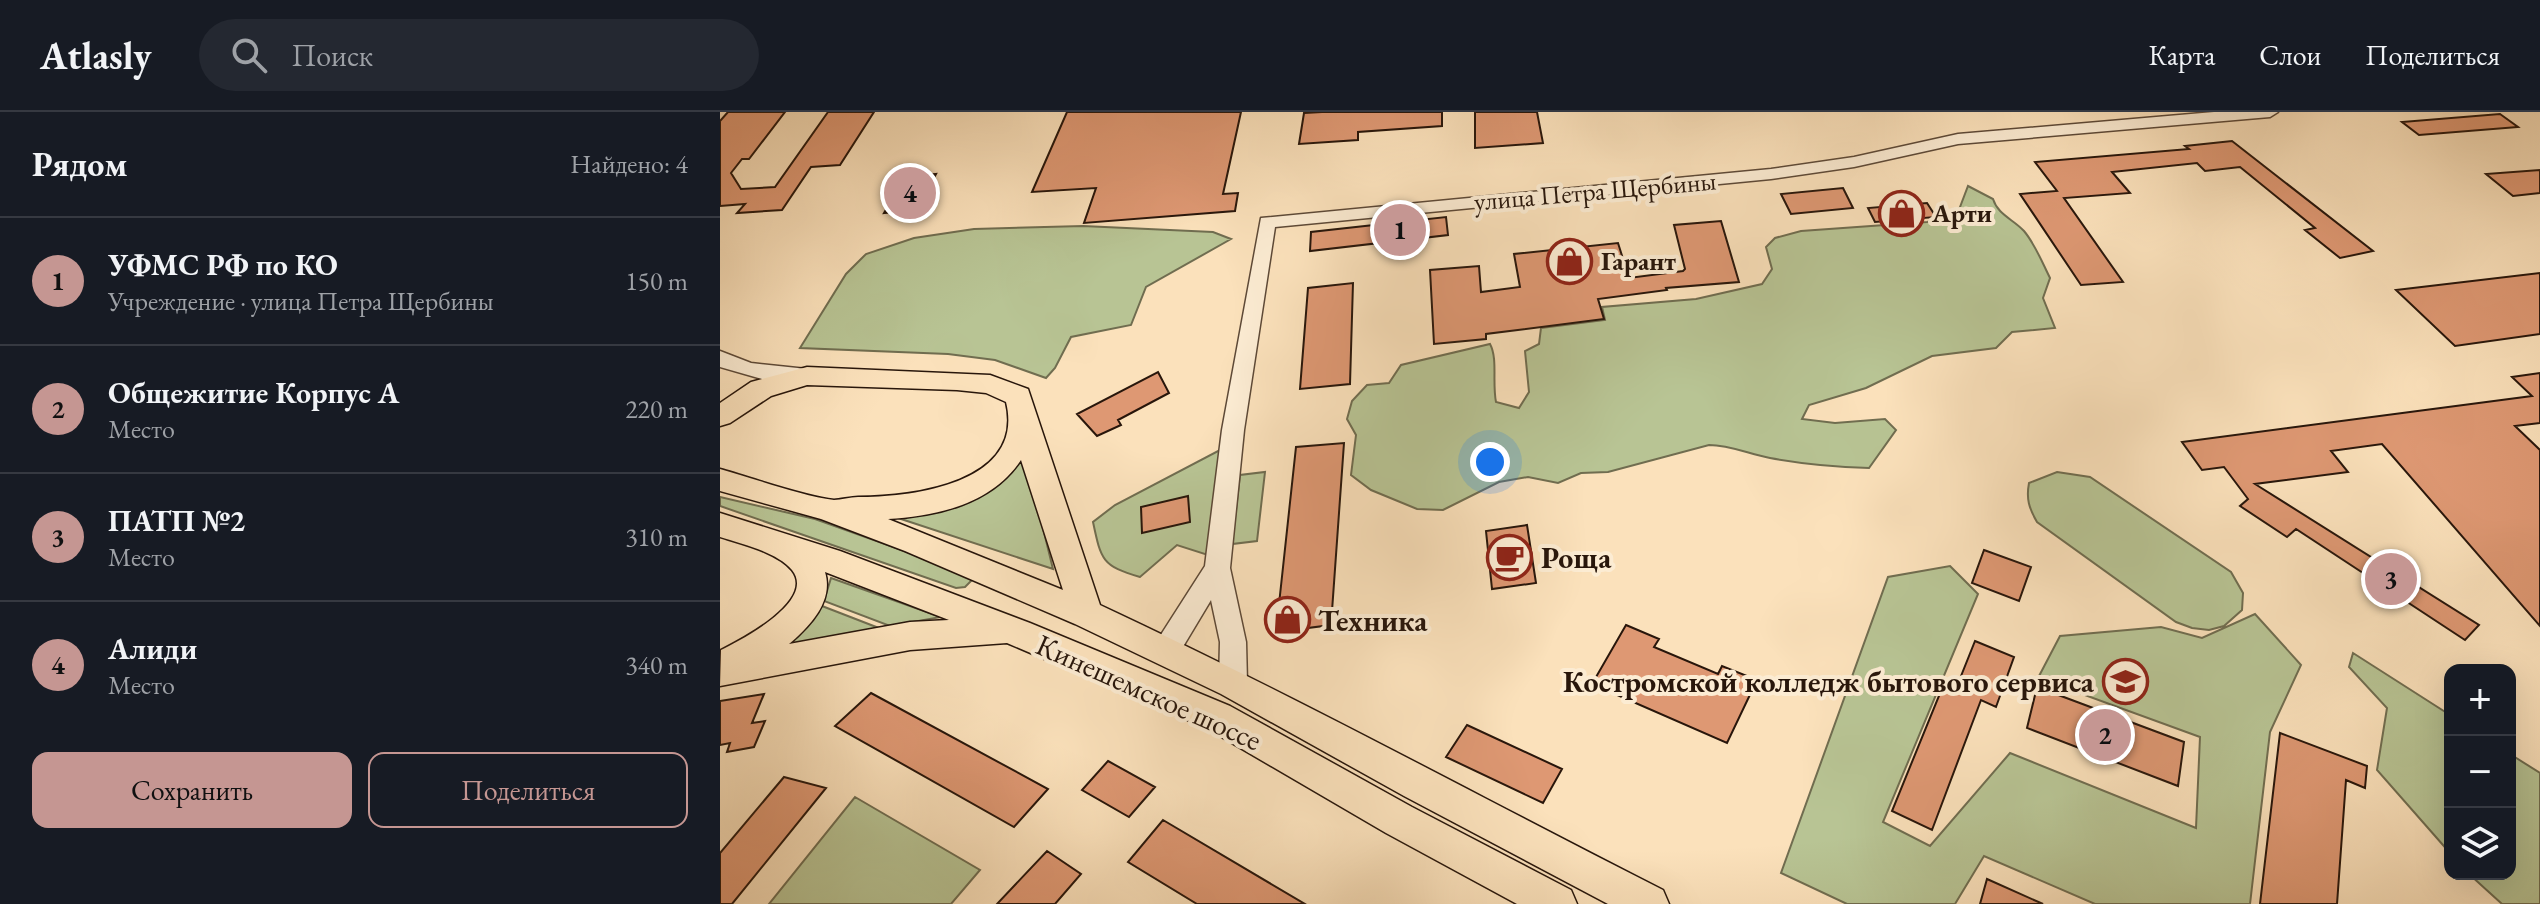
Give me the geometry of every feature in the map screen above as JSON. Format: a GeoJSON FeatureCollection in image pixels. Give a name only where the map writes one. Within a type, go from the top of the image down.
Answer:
{"type":"FeatureCollection","features":[{"type":"Feature","properties":{"kind":"main road"},"geometry":{"type":"LineString","coordinates":[[720,416],[761,389],[807,376],[859,375],[990,384],[1018,396],[1087,614]]}},
{"type":"Feature","properties":{"kind":"main road"},"geometry":{"type":"LineString","coordinates":[[720,480],[827,509],[922,505],[967,490],[997,470],[1015,445],[1022,416]]}},
{"type":"Feature","properties":{"kind":"main road","name":"Кинешемское шоссе"},"geometry":{"type":"LineString","coordinates":[[827,509],[916,542],[1087,614],[1233,683],[1417,784],[1649,904]]}},
{"type":"Feature","properties":{"kind":"main road","name":"Кинешемское шоссе"},"geometry":{"type":"LineString","coordinates":[[720,525],[764,538],[1018,633],[1218,717],[1399,820],[1557,904]]}},
{"type":"Feature","properties":{"kind":"main road"},"geometry":{"type":"LineString","coordinates":[[720,668],[776,635],[796,618],[810,597],[813,581],[807,564],[764,538]]}},
{"type":"Feature","properties":{"kind":"main road"},"geometry":{"type":"LineString","coordinates":[[720,668],[910,636],[956,632],[1018,633]]}},
{"type":"Feature","properties":{"kind":"street","name":"улица Петра Щербины"},"geometry":{"type":"LineString","coordinates":[[1233,683],[1233,642],[1217,568],[1233,430],[1267,222],[1771,174],[1854,162],[1958,139],[2270,112]]}},
{"type":"Feature","properties":{"kind":"street"},"geometry":{"type":"LineString","coordinates":[[720,358],[734,366],[771,374],[807,376]]}},
{"type":"Feature","properties":{"kind":"street","name":"улица Петра Щербины"},"geometry":{"type":"LineString","coordinates":[[1165,652],[1217,568]]}},
{"type":"Feature","properties":{"kind":"green space"},"geometry":{"type":"Polygon","coordinates":[[[1968,186],[1993,199],[1998,209],[2032,242],[2050,278],[2043,298],[2055,328],[2012,332],[1996,348],[1932,356],[1866,388],[1809,405],[1802,419],[1835,423],[1885,419],[1896,430],[1869,468],[1795,462],[1709,445],[1608,472],[1581,473],[1558,483],[1528,477],[1499,482],[1443,510],[1417,509],[1371,490],[1351,475],[1356,435],[1347,419],[1352,401],[1367,385],[1389,383],[1401,365],[1490,344],[1494,357],[1496,402],[1519,408],[1529,392],[1525,351],[1539,344],[1541,328],[1605,320],[1602,307],[1696,299],[1762,284],[1772,269],[1766,247],[1775,238],[1801,231],[1927,222],[1957,215],[1968,186]]]}},
{"type":"Feature","properties":{"kind":"green space"},"geometry":{"type":"Polygon","coordinates":[[[1083,226],[1213,232],[1231,239],[1146,287],[1131,325],[1071,337],[1055,368],[1046,378],[995,360],[948,354],[800,348],[846,274],[866,254],[914,238],[974,229],[1083,226]]]}},
{"type":"Feature","properties":{"kind":"green space"},"geometry":{"type":"Polygon","coordinates":[[[1220,450],[1211,556],[1177,545],[1140,577],[1118,569],[1105,560],[1093,522],[1115,505],[1220,450]]]}},
{"type":"Feature","properties":{"kind":"green space"},"geometry":{"type":"Polygon","coordinates":[[[1025,455],[1053,569],[895,517],[1025,455]]]}},
{"type":"Feature","properties":{"kind":"green space"},"geometry":{"type":"Polygon","coordinates":[[[1265,472],[1257,541],[1232,544],[1240,475],[1265,472]]]}},
{"type":"Feature","properties":{"kind":"green space"},"geometry":{"type":"Polygon","coordinates":[[[2057,472],[2090,477],[2231,572],[2243,593],[2242,610],[2224,626],[2209,630],[2176,622],[2037,522],[2029,503],[2029,483],[2057,472]]]}},
{"type":"Feature","properties":{"kind":"green space"},"geometry":{"type":"Polygon","coordinates":[[[720,497],[815,519],[969,574],[973,579],[965,587],[956,588],[720,506],[720,497]]]}},
{"type":"Feature","properties":{"kind":"green space"},"geometry":{"type":"Polygon","coordinates":[[[1950,566],[1978,594],[1883,822],[1930,846],[2010,753],[2196,828],[2200,737],[2038,678],[2060,636],[2161,627],[2202,638],[2255,614],[2301,665],[2270,732],[2250,904],[2095,904],[1984,856],[1955,904],[1847,904],[1781,873],[1888,577],[1950,566]]]}},
{"type":"Feature","properties":{"kind":"green space"},"geometry":{"type":"Polygon","coordinates":[[[831,578],[941,617],[890,626],[824,601],[831,578]]]}},
{"type":"Feature","properties":{"kind":"green space"},"geometry":{"type":"Polygon","coordinates":[[[822,606],[884,630],[767,652],[797,632],[822,606]]]}},
{"type":"Feature","properties":{"kind":"green space"},"geometry":{"type":"Polygon","coordinates":[[[2353,653],[2444,711],[2444,846],[2377,770],[2387,708],[2349,667],[2353,653]]]}},
{"type":"Feature","properties":{"kind":"green space"},"geometry":{"type":"Polygon","coordinates":[[[2516,758],[2540,773],[2540,904],[2502,904],[2476,880],[2516,880],[2516,758]]]}},
{"type":"Feature","properties":{"kind":"green space"},"geometry":{"type":"Polygon","coordinates":[[[855,797],[980,870],[951,904],[769,904],[855,797]]]}},
{"type":"Feature","properties":{"kind":"building"},"geometry":{"type":"Polygon","coordinates":[[[728,112],[785,112],[749,159],[742,159],[731,173],[741,189],[775,187],[828,112],[874,112],[840,165],[811,167],[782,210],[737,213],[745,204],[720,206],[720,121],[728,112]]]}},
{"type":"Feature","properties":{"kind":"building"},"geometry":{"type":"Polygon","coordinates":[[[1067,112],[1241,112],[1223,194],[1238,193],[1235,211],[1084,223],[1096,188],[1032,192],[1067,112]]]}},
{"type":"Feature","properties":{"kind":"building"},"geometry":{"type":"Polygon","coordinates":[[[1442,112],[1442,126],[1358,132],[1358,140],[1299,144],[1304,113],[1442,112]]]}},
{"type":"Feature","properties":{"kind":"building"},"geometry":{"type":"Polygon","coordinates":[[[1475,112],[1537,112],[1543,143],[1475,148],[1475,112]]]}},
{"type":"Feature","properties":{"kind":"building"},"geometry":{"type":"Polygon","coordinates":[[[2500,114],[2518,127],[2419,135],[2402,122],[2500,114]]]}},
{"type":"Feature","properties":{"kind":"building"},"geometry":{"type":"Polygon","coordinates":[[[2232,141],[2373,251],[2340,258],[2305,230],[2315,228],[2240,167],[2205,171],[2197,163],[2112,172],[2130,193],[2064,198],[2123,282],[2081,285],[2020,194],[2057,191],[2035,162],[2189,149],[2185,146],[2232,141]]]}},
{"type":"Feature","properties":{"kind":"building"},"geometry":{"type":"Polygon","coordinates":[[[2540,170],[2540,193],[2513,196],[2486,174],[2540,170]]]}},
{"type":"Feature","properties":{"kind":"building"},"geometry":{"type":"Polygon","coordinates":[[[936,174],[916,210],[884,213],[905,177],[936,174]]]}},
{"type":"Feature","properties":{"kind":"building"},"geometry":{"type":"Polygon","coordinates":[[[1843,188],[1853,208],[1791,214],[1781,194],[1843,188]]]}},
{"type":"Feature","properties":{"kind":"building","name":"Арти"},"geometry":{"type":"Polygon","coordinates":[[[1927,203],[1936,217],[1875,222],[1868,208],[1927,203]]]}},
{"type":"Feature","properties":{"kind":"building"},"geometry":{"type":"Polygon","coordinates":[[[1446,217],[1448,235],[1310,251],[1311,232],[1446,217]]]}},
{"type":"Feature","properties":{"kind":"building"},"geometry":{"type":"Polygon","coordinates":[[[1721,221],[1739,282],[1666,288],[1598,299],[1604,319],[1486,334],[1486,339],[1434,344],[1430,270],[1479,266],[1481,292],[1520,287],[1514,254],[1618,243],[1629,278],[1683,271],[1674,225],[1721,221]]]}},
{"type":"Feature","properties":{"kind":"building"},"geometry":{"type":"Polygon","coordinates":[[[2540,273],[2540,334],[2455,346],[2396,290],[2540,273]]]}},
{"type":"Feature","properties":{"kind":"building"},"geometry":{"type":"Polygon","coordinates":[[[1353,283],[1350,384],[1300,389],[1308,288],[1353,283]]]}},
{"type":"Feature","properties":{"kind":"building"},"geometry":{"type":"Polygon","coordinates":[[[1158,372],[1169,393],[1118,420],[1121,425],[1097,436],[1077,414],[1158,372]]]}},
{"type":"Feature","properties":{"kind":"building"},"geometry":{"type":"Polygon","coordinates":[[[2540,373],[2540,423],[2515,426],[2540,450],[2540,626],[2382,444],[2331,451],[2348,472],[2255,484],[2479,625],[2465,640],[2296,529],[2287,537],[2240,506],[2248,499],[2224,467],[2202,470],[2182,442],[2532,396],[2512,377],[2540,373]]]}},
{"type":"Feature","properties":{"kind":"building"},"geometry":{"type":"Polygon","coordinates":[[[1344,443],[1331,625],[1276,632],[1296,447],[1344,443]]]}},
{"type":"Feature","properties":{"kind":"building"},"geometry":{"type":"Polygon","coordinates":[[[1188,496],[1190,522],[1142,533],[1141,507],[1188,496]]]}},
{"type":"Feature","properties":{"kind":"building","name":"Роща"},"geometry":{"type":"Polygon","coordinates":[[[1527,525],[1536,583],[1492,589],[1486,531],[1527,525]]]}},
{"type":"Feature","properties":{"kind":"building"},"geometry":{"type":"Polygon","coordinates":[[[1984,550],[2031,567],[2019,601],[1972,583],[1984,550]]]}},
{"type":"Feature","properties":{"kind":"building"},"geometry":{"type":"Polygon","coordinates":[[[1626,625],[1659,639],[1654,647],[1718,674],[1722,666],[1757,680],[1727,743],[1592,684],[1626,625]]]}},
{"type":"Feature","properties":{"kind":"building"},"geometry":{"type":"Polygon","coordinates":[[[1975,641],[2014,657],[1996,707],[1981,700],[1932,830],[1892,811],[1945,681],[1957,686],[1975,641]]]}},
{"type":"Feature","properties":{"kind":"building"},"geometry":{"type":"Polygon","coordinates":[[[2037,687],[2184,742],[2178,786],[2027,728],[2037,687]]]}},
{"type":"Feature","properties":{"kind":"building"},"geometry":{"type":"Polygon","coordinates":[[[871,693],[1048,789],[1014,827],[835,726],[871,693]]]}},
{"type":"Feature","properties":{"kind":"building"},"geometry":{"type":"Polygon","coordinates":[[[764,694],[752,723],[765,721],[754,747],[727,752],[730,743],[720,745],[720,701],[764,694]]]}},
{"type":"Feature","properties":{"kind":"building"},"geometry":{"type":"Polygon","coordinates":[[[1467,725],[1562,769],[1543,803],[1446,757],[1467,725]]]}},
{"type":"Feature","properties":{"kind":"building"},"geometry":{"type":"Polygon","coordinates":[[[2280,733],[2367,766],[2365,788],[2346,780],[2337,904],[2260,904],[2280,733]]]}},
{"type":"Feature","properties":{"kind":"building"},"geometry":{"type":"Polygon","coordinates":[[[1108,761],[1155,787],[1129,817],[1082,790],[1108,761]]]}},
{"type":"Feature","properties":{"kind":"building"},"geometry":{"type":"Polygon","coordinates":[[[784,777],[826,788],[732,904],[720,904],[720,853],[784,777]]]}},
{"type":"Feature","properties":{"kind":"building"},"geometry":{"type":"Polygon","coordinates":[[[1163,820],[1305,904],[1197,904],[1128,862],[1163,820]]]}},
{"type":"Feature","properties":{"kind":"building"},"geometry":{"type":"Polygon","coordinates":[[[1047,851],[1081,874],[1055,904],[997,904],[1047,851]]]}},
{"type":"Feature","properties":{"kind":"building"},"geometry":{"type":"Polygon","coordinates":[[[1987,879],[2043,904],[1980,904],[1987,879]]]}},
{"type":"Feature","properties":{"kind":"place","name":"Алиди"},"geometry":{"type":"Point","coordinates":[910,193]}},
{"type":"Feature","properties":{"kind":"place","name":"Арти"},"geometry":{"type":"Point","coordinates":[1901,213]}},
{"type":"Feature","properties":{"kind":"place","name":"УФМС РФ по КО"},"geometry":{"type":"Point","coordinates":[1400,230]}},
{"type":"Feature","properties":{"kind":"place","name":"Гарант"},"geometry":{"type":"Point","coordinates":[1570,261]}},
{"type":"Feature","properties":{"kind":"place","name":"Роща"},"geometry":{"type":"Point","coordinates":[1510,557]}},
{"type":"Feature","properties":{"kind":"place","name":"ПАТП №2"},"geometry":{"type":"Point","coordinates":[2391,579]}},
{"type":"Feature","properties":{"kind":"place","name":"Техника"},"geometry":{"type":"Point","coordinates":[1287,620]}},
{"type":"Feature","properties":{"kind":"place","name":"Костромской колледж бытового сервиса"},"geometry":{"type":"Point","coordinates":[2125,681]}},
{"type":"Feature","properties":{"kind":"place","name":"Общежитие Корпус А"},"geometry":{"type":"Point","coordinates":[2105,735]}}]}
